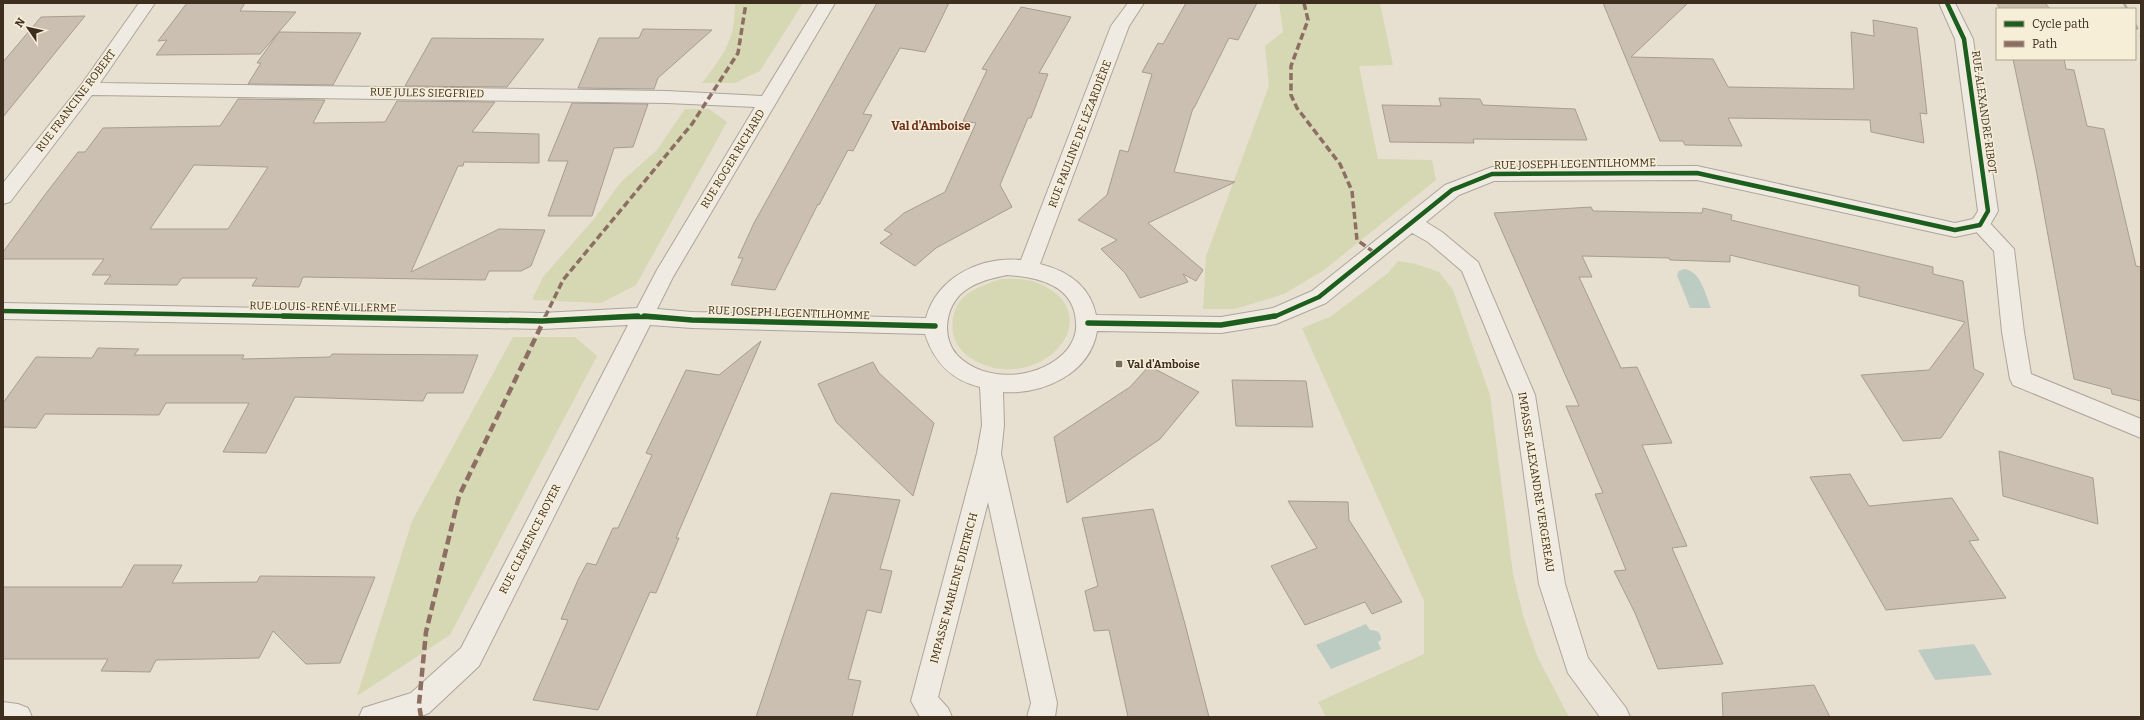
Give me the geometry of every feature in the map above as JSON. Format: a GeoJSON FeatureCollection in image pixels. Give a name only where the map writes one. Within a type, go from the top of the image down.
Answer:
{"type":"FeatureCollection","features":[{"type":"Feature","properties":{"kind":"street","name":"RUE FRANCINE ROBERT"},"geometry":{"type":"LineString","coordinates":[[3,197],[87,89],[147,3]]}},
{"type":"Feature","properties":{"kind":"street","name":"RUE ROGER RICHARD"},"geometry":{"type":"LineString","coordinates":[[642,316],[664,275],[827,3]]}},
{"type":"Feature","properties":{"kind":"street","name":"RUE PAULINE DE LÉZARDIÈRE"},"geometry":{"type":"LineString","coordinates":[[1028,268],[1120,26],[1136,3]]}},
{"type":"Feature","properties":{"kind":"street","name":"RUE ALEXANDRE RIBOT"},"geometry":{"type":"LineString","coordinates":[[1947,3],[1954,14],[1964,39],[1988,211],[1980,225]]}},
{"type":"Feature","properties":{"kind":"street","name":"RUE JULES SIEGFRIED"},"geometry":{"type":"LineString","coordinates":[[87,89],[667,97],[768,102]]}},
{"type":"Feature","properties":{"kind":"street","name":"RUE JOSEPH LEGENTILHOMME"},"geometry":{"type":"LineString","coordinates":[[1088,323],[1221,325],[1276,316],[1319,298],[1375,253],[1410,222],[1452,190],[1492,174],[1697,173],[1955,230],[1980,225]]}},
{"type":"Feature","properties":{"kind":"street","name":"IMPASSE ALEXANDRE VERGEREAU"},"geometry":{"type":"LineString","coordinates":[[1410,222],[1435,237],[1471,267],[1480,288],[1524,395],[1552,584],[1577,664],[1616,717]]}},
{"type":"Feature","properties":{"kind":"street"},"geometry":{"type":"LineString","coordinates":[[1980,225],[2004,248],[2013,332],[2021,379],[2141,429]]}},
{"type":"Feature","properties":{"kind":"street"},"geometry":{"type":"LineString","coordinates":[[1007,267],[1028,268],[1052,274],[1071,287],[1083,303],[1088,323],[1085,341],[1075,357],[1059,371],[1038,380],[1022,383],[991,383],[968,375],[950,362],[938,345],[936,326],[939,308],[950,292],[965,280],[985,271],[1007,267]]}},
{"type":"Feature","properties":{"kind":"street","name":"RUE LOUIS-RENÉ VILLERME"},"geometry":{"type":"LineString","coordinates":[[3,311],[542,321],[642,316]]}},
{"type":"Feature","properties":{"kind":"street","name":"RUE JOSEPH LEGENTILHOMME"},"geometry":{"type":"LineString","coordinates":[[642,316],[700,320],[936,326]]}},
{"type":"Feature","properties":{"kind":"street","name":"RUE CLEMENCE ROYER"},"geometry":{"type":"LineString","coordinates":[[373,717],[419,704],[470,657],[642,316]]}},
{"type":"Feature","properties":{"kind":"street","name":"IMPASSE MARLENE DIETRICH"},"geometry":{"type":"LineString","coordinates":[[938,717],[924,701],[989,453],[993,426],[991,383]]}},
{"type":"Feature","properties":{"kind":"street","name":"IMPASSE MARLENE DIETRICH"},"geometry":{"type":"LineString","coordinates":[[989,453],[1044,703],[1041,717]]}},
{"type":"Feature","properties":{"kind":"street"},"geometry":{"type":"LineString","coordinates":[[3,715],[18,717]]}},
{"type":"Feature","properties":{"kind":"green space"},"geometry":{"type":"Polygon","coordinates":[[[735,3],[803,3],[760,71],[735,83],[702,83],[727,46],[733,27],[735,3]]]}},
{"type":"Feature","properties":{"kind":"green space"},"geometry":{"type":"Polygon","coordinates":[[[1279,3],[1380,3],[1393,65],[1359,66],[1378,159],[1432,160],[1436,180],[1324,270],[1284,294],[1235,309],[1203,309],[1206,256],[1269,86],[1265,46],[1283,32],[1279,3]]]}},
{"type":"Feature","properties":{"kind":"green space"},"geometry":{"type":"Polygon","coordinates":[[[685,109],[709,109],[727,122],[636,285],[601,303],[532,300],[543,277],[594,219],[621,182],[657,150],[685,109]]]}},
{"type":"Feature","properties":{"kind":"green space"},"geometry":{"type":"Polygon","coordinates":[[[1398,261],[1416,264],[1439,272],[1453,290],[1490,395],[1513,574],[1523,615],[1538,658],[1569,717],[1326,717],[1318,702],[1424,654],[1424,601],[1302,328],[1330,317],[1388,273],[1398,261]]]}},
{"type":"Feature","properties":{"kind":"green space"},"geometry":{"type":"Polygon","coordinates":[[[1001,279],[1025,280],[1040,284],[1057,294],[1066,307],[1070,320],[1067,334],[1060,346],[1048,357],[1033,365],[1015,369],[1001,369],[981,364],[964,353],[955,339],[952,323],[961,300],[975,289],[1001,279]]]}},
{"type":"Feature","properties":{"kind":"green space"},"geometry":{"type":"Polygon","coordinates":[[[513,337],[575,337],[597,356],[450,635],[357,696],[412,521],[513,337]]]}},
{"type":"Feature","properties":{"kind":"shaded area"},"geometry":{"type":"Polygon","coordinates":[[[1684,269],[1695,274],[1702,284],[1711,308],[1690,308],[1677,275],[1679,271],[1684,269]]]}},
{"type":"Feature","properties":{"kind":"shaded area"},"geometry":{"type":"Polygon","coordinates":[[[1366,624],[1370,630],[1375,630],[1379,633],[1381,640],[1378,642],[1381,649],[1331,669],[1316,645],[1366,624]]]}},
{"type":"Feature","properties":{"kind":"shaded area"},"geometry":{"type":"Polygon","coordinates":[[[1974,644],[1992,675],[1935,680],[1918,650],[1974,644]]]}},
{"type":"Feature","properties":{"kind":"building"},"geometry":{"type":"Polygon","coordinates":[[[187,3],[245,3],[240,11],[296,12],[260,54],[156,55],[167,40],[158,41],[187,3]]]}},
{"type":"Feature","properties":{"kind":"building"},"geometry":{"type":"Polygon","coordinates":[[[877,3],[949,3],[925,52],[900,48],[863,114],[872,115],[853,151],[848,150],[819,205],[818,204],[775,290],[731,285],[743,258],[738,258],[754,223],[877,3]]]}},
{"type":"Feature","properties":{"kind":"building"},"geometry":{"type":"Polygon","coordinates":[[[1186,3],[1257,3],[1238,40],[1229,38],[1193,108],[1174,172],[1235,182],[1148,223],[1203,270],[1196,281],[1183,274],[1188,282],[1140,298],[1125,273],[1101,249],[1117,240],[1078,220],[1107,195],[1120,150],[1128,152],[1152,74],[1142,72],[1158,43],[1163,44],[1186,3]]]}},
{"type":"Feature","properties":{"kind":"building"},"geometry":{"type":"Polygon","coordinates":[[[1603,3],[1688,3],[1631,57],[1713,59],[1728,87],[1854,89],[1851,32],[1874,36],[1873,20],[1917,28],[1927,114],[1920,113],[1924,143],[1871,132],[1870,120],[1728,118],[1742,146],[1685,145],[1683,141],[1660,141],[1603,3]]]}},
{"type":"Feature","properties":{"kind":"building"},"geometry":{"type":"Polygon","coordinates":[[[1996,3],[2045,3],[2049,8],[2000,8],[1996,3]]]}},
{"type":"Feature","properties":{"kind":"building"},"geometry":{"type":"Polygon","coordinates":[[[1021,7],[1071,17],[1039,73],[1048,74],[1031,118],[1028,118],[1000,185],[1012,207],[936,248],[915,266],[880,243],[892,234],[884,230],[904,213],[945,192],[976,123],[963,121],[987,70],[982,69],[1021,7]]]}},
{"type":"Feature","properties":{"kind":"building"},"geometry":{"type":"Polygon","coordinates":[[[85,16],[3,117],[3,62],[41,17],[85,16]]]}},
{"type":"Feature","properties":{"kind":"building"},"geometry":{"type":"Polygon","coordinates":[[[643,29],[712,30],[658,78],[654,89],[578,88],[599,38],[639,38],[643,29]]]}},
{"type":"Feature","properties":{"kind":"building"},"geometry":{"type":"Polygon","coordinates":[[[279,32],[361,33],[333,85],[248,84],[261,63],[257,63],[279,32]]]}},
{"type":"Feature","properties":{"kind":"building"},"geometry":{"type":"Polygon","coordinates":[[[432,38],[544,39],[507,87],[405,86],[432,38]]]}},
{"type":"Feature","properties":{"kind":"building"},"geometry":{"type":"Polygon","coordinates":[[[2013,60],[2064,60],[2066,69],[2074,70],[2087,126],[2104,129],[2136,266],[2141,267],[2141,401],[2112,394],[2111,389],[2074,379],[2036,169],[2013,60]]]}},
{"type":"Feature","properties":{"kind":"building"},"geometry":{"type":"Polygon","coordinates":[[[1439,98],[1480,99],[1483,105],[1575,109],[1587,140],[1473,139],[1474,143],[1390,142],[1382,105],[1441,106],[1439,98]]]}},
{"type":"Feature","properties":{"kind":"building"},"geometry":{"type":"Polygon","coordinates":[[[238,99],[325,100],[313,123],[385,122],[397,101],[495,102],[472,132],[539,134],[539,163],[464,162],[463,166],[458,166],[411,272],[499,229],[545,230],[531,266],[521,271],[489,271],[485,280],[303,277],[299,287],[252,286],[257,278],[182,278],[177,285],[104,284],[111,275],[92,275],[104,259],[3,259],[3,252],[44,196],[78,152],[85,152],[103,128],[220,126],[238,99]],[[194,165],[150,229],[228,229],[268,167],[194,165]]]}},
{"type":"Feature","properties":{"kind":"building"},"geometry":{"type":"Polygon","coordinates":[[[572,103],[648,104],[633,147],[614,148],[592,216],[548,216],[568,161],[548,161],[572,103]]]}},
{"type":"Feature","properties":{"kind":"building"},"geometry":{"type":"Polygon","coordinates":[[[1591,207],[1593,211],[1702,213],[1703,208],[1732,215],[1731,220],[1933,267],[1933,274],[1963,281],[1974,369],[1984,374],[1941,438],[1903,441],[1861,375],[1929,370],[1965,322],[1859,296],[1859,286],[1730,255],[1730,262],[1670,260],[1669,258],[1582,256],[1592,277],[1579,277],[1621,368],[1637,367],[1672,443],[1642,445],[1687,546],[1672,548],[1723,664],[1658,669],[1635,613],[1614,571],[1626,570],[1595,494],[1603,493],[1566,406],[1579,406],[1494,213],[1591,207]]]}},
{"type":"Feature","properties":{"kind":"building"},"geometry":{"type":"Polygon","coordinates":[[[761,341],[676,538],[679,538],[656,593],[650,592],[598,710],[533,700],[568,620],[561,619],[578,580],[587,563],[596,565],[613,528],[618,528],[652,455],[646,453],[686,370],[719,375],[761,341]]]}},
{"type":"Feature","properties":{"kind":"building"},"geometry":{"type":"Polygon","coordinates":[[[98,348],[139,349],[134,355],[244,355],[242,359],[330,357],[332,354],[478,355],[463,393],[427,393],[423,401],[295,397],[266,453],[223,452],[249,403],[166,403],[159,415],[45,414],[36,428],[3,427],[3,403],[36,357],[92,358],[98,348]]]}},
{"type":"Feature","properties":{"kind":"building"},"geometry":{"type":"Polygon","coordinates":[[[873,362],[879,373],[934,423],[913,496],[836,422],[818,384],[873,362]]]}},
{"type":"Feature","properties":{"kind":"building"},"geometry":{"type":"Polygon","coordinates":[[[1149,366],[1199,392],[1160,439],[1067,503],[1054,437],[1130,387],[1149,366]]]}},
{"type":"Feature","properties":{"kind":"building"},"geometry":{"type":"Polygon","coordinates":[[[1232,380],[1306,381],[1313,427],[1236,426],[1232,380]]]}},
{"type":"Feature","properties":{"kind":"building"},"geometry":{"type":"Polygon","coordinates":[[[1999,451],[2093,478],[2098,524],[2003,496],[1999,451]]]}},
{"type":"Feature","properties":{"kind":"building"},"geometry":{"type":"Polygon","coordinates":[[[1850,474],[1869,506],[1952,498],[1979,540],[1969,541],[2006,598],[1886,610],[1810,477],[1850,474]]]}},
{"type":"Feature","properties":{"kind":"building"},"geometry":{"type":"Polygon","coordinates":[[[831,493],[900,500],[880,569],[892,571],[881,613],[867,610],[848,679],[861,681],[852,717],[756,717],[831,493]]]}},
{"type":"Feature","properties":{"kind":"building"},"geometry":{"type":"Polygon","coordinates":[[[1288,501],[1348,502],[1349,520],[1402,602],[1372,614],[1365,602],[1305,625],[1271,566],[1317,548],[1288,501]]]}},
{"type":"Feature","properties":{"kind":"building"},"geometry":{"type":"Polygon","coordinates":[[[1153,509],[1209,717],[1128,717],[1109,630],[1094,631],[1085,591],[1098,586],[1082,518],[1153,509]]]}},
{"type":"Feature","properties":{"kind":"building"},"geometry":{"type":"Polygon","coordinates":[[[134,565],[182,565],[172,583],[257,582],[260,576],[375,577],[340,663],[306,664],[273,631],[259,658],[156,660],[150,672],[101,671],[108,659],[3,659],[3,587],[122,587],[134,565]]]}},
{"type":"Feature","properties":{"kind":"building"},"geometry":{"type":"Polygon","coordinates":[[[1814,685],[1830,717],[1723,717],[1722,693],[1814,685]]]}},
{"type":"Feature","properties":{"kind":"railway"},"geometry":{"type":"LineString","coordinates":[[2124,3],[2126,8]]}},
{"type":"Feature","properties":{"kind":"railway"},"geometry":{"type":"LineString","coordinates":[[2136,26],[2141,36]]}},
{"type":"Feature","properties":{"kind":"marked path"},"geometry":{"type":"LineString","coordinates":[[421,717],[419,704],[426,632],[459,496],[563,280],[692,124],[738,53],[746,3]]}},
{"type":"Feature","properties":{"kind":"marked path"},"geometry":{"type":"LineString","coordinates":[[1304,3],[1308,20],[1291,66],[1291,95],[1297,108],[1340,164],[1352,191],[1357,240],[1375,253]]}},
{"type":"Feature","properties":{"kind":"cycle path"},"geometry":{"type":"LineString","coordinates":[[1088,323],[1221,325],[1276,316],[1319,297],[1452,190],[1492,174],[1697,173],[1955,230],[1980,225],[1988,211],[1964,39],[1947,3]]}},
{"type":"Feature","properties":{"kind":"cycle path"},"geometry":{"type":"LineString","coordinates":[[3,311],[542,321],[642,316],[692,320],[935,326]]}},
{"type":"Feature","properties":{"kind":"place","name":"Val d'Amboise"},"geometry":{"type":"Point","coordinates":[1119,364]}},
{"type":"Feature","properties":{"kind":"district","name":"Val d'Amboise"},"geometry":{"type":"Point","coordinates":[931,126]}}]}
